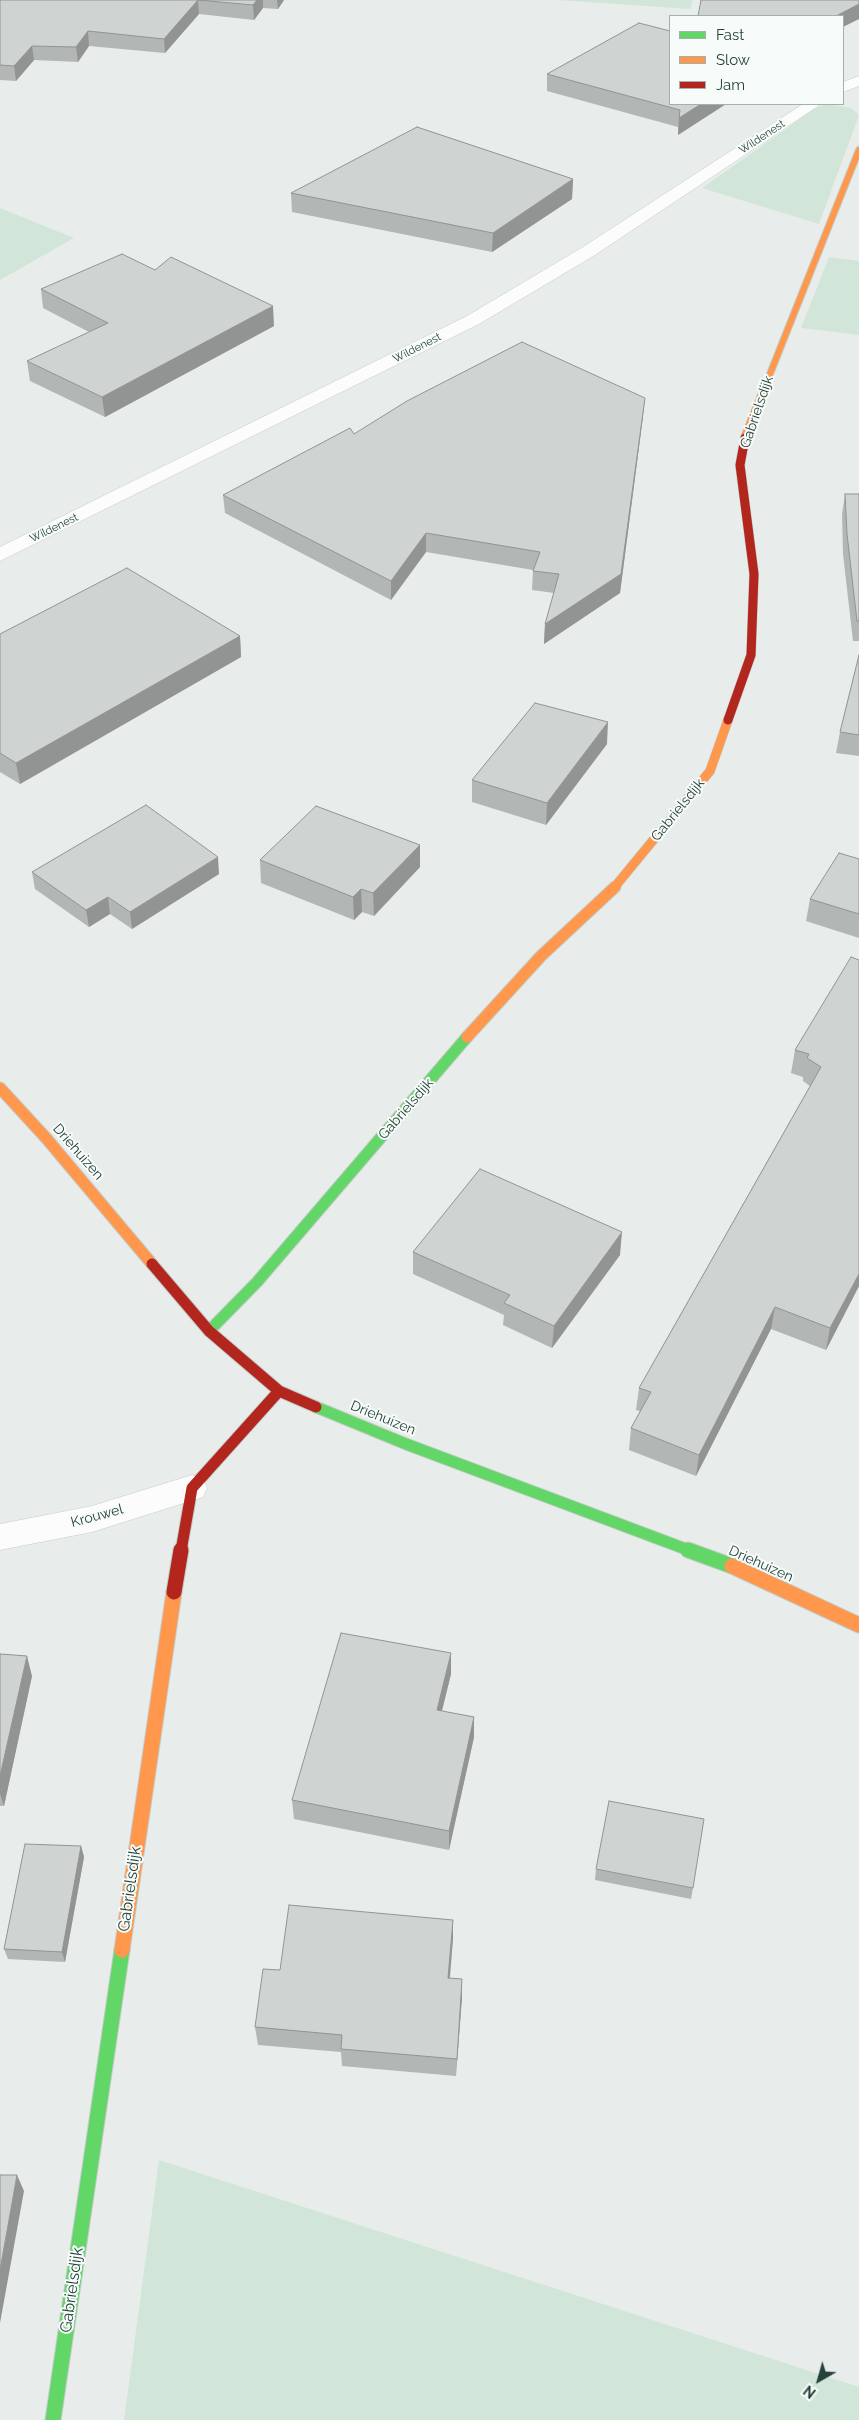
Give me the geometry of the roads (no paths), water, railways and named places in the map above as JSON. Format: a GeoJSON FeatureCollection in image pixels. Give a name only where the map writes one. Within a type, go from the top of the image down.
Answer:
{"type":"FeatureCollection","features":[{"type":"Feature","properties":{"kind":"street"},"geometry":{"type":"LineString","coordinates":[[844,88],[859,81]]}},
{"type":"Feature","properties":{"kind":"street","name":"Wildenest"},"geometry":{"type":"LineString","coordinates":[[0,555],[473,320],[589,251],[811,105]]}},
{"type":"Feature","properties":{"kind":"street","name":"Gabrielsdijk"},"geometry":{"type":"LineString","coordinates":[[209,1331],[257,1282],[458,1048],[541,956],[614,888],[710,771],[751,655],[754,574],[740,465],[746,435],[859,150]]}},
{"type":"Feature","properties":{"kind":"street","name":"Driehuizen"},"geometry":{"type":"LineString","coordinates":[[0,1088],[53,1146],[209,1331],[279,1391],[406,1444],[732,1566],[859,1624]]}},
{"type":"Feature","properties":{"kind":"street"},"geometry":{"type":"LineString","coordinates":[[192,1488],[279,1391]]}},
{"type":"Feature","properties":{"kind":"street","name":"Gabrielsdijk"},"geometry":{"type":"LineString","coordinates":[[53,2420],[152,1736],[192,1488]]}},
{"type":"Feature","properties":{"kind":"street","name":"Krouwel"},"geometry":{"type":"LineString","coordinates":[[0,1537],[92,1519],[192,1488]]}}]}
